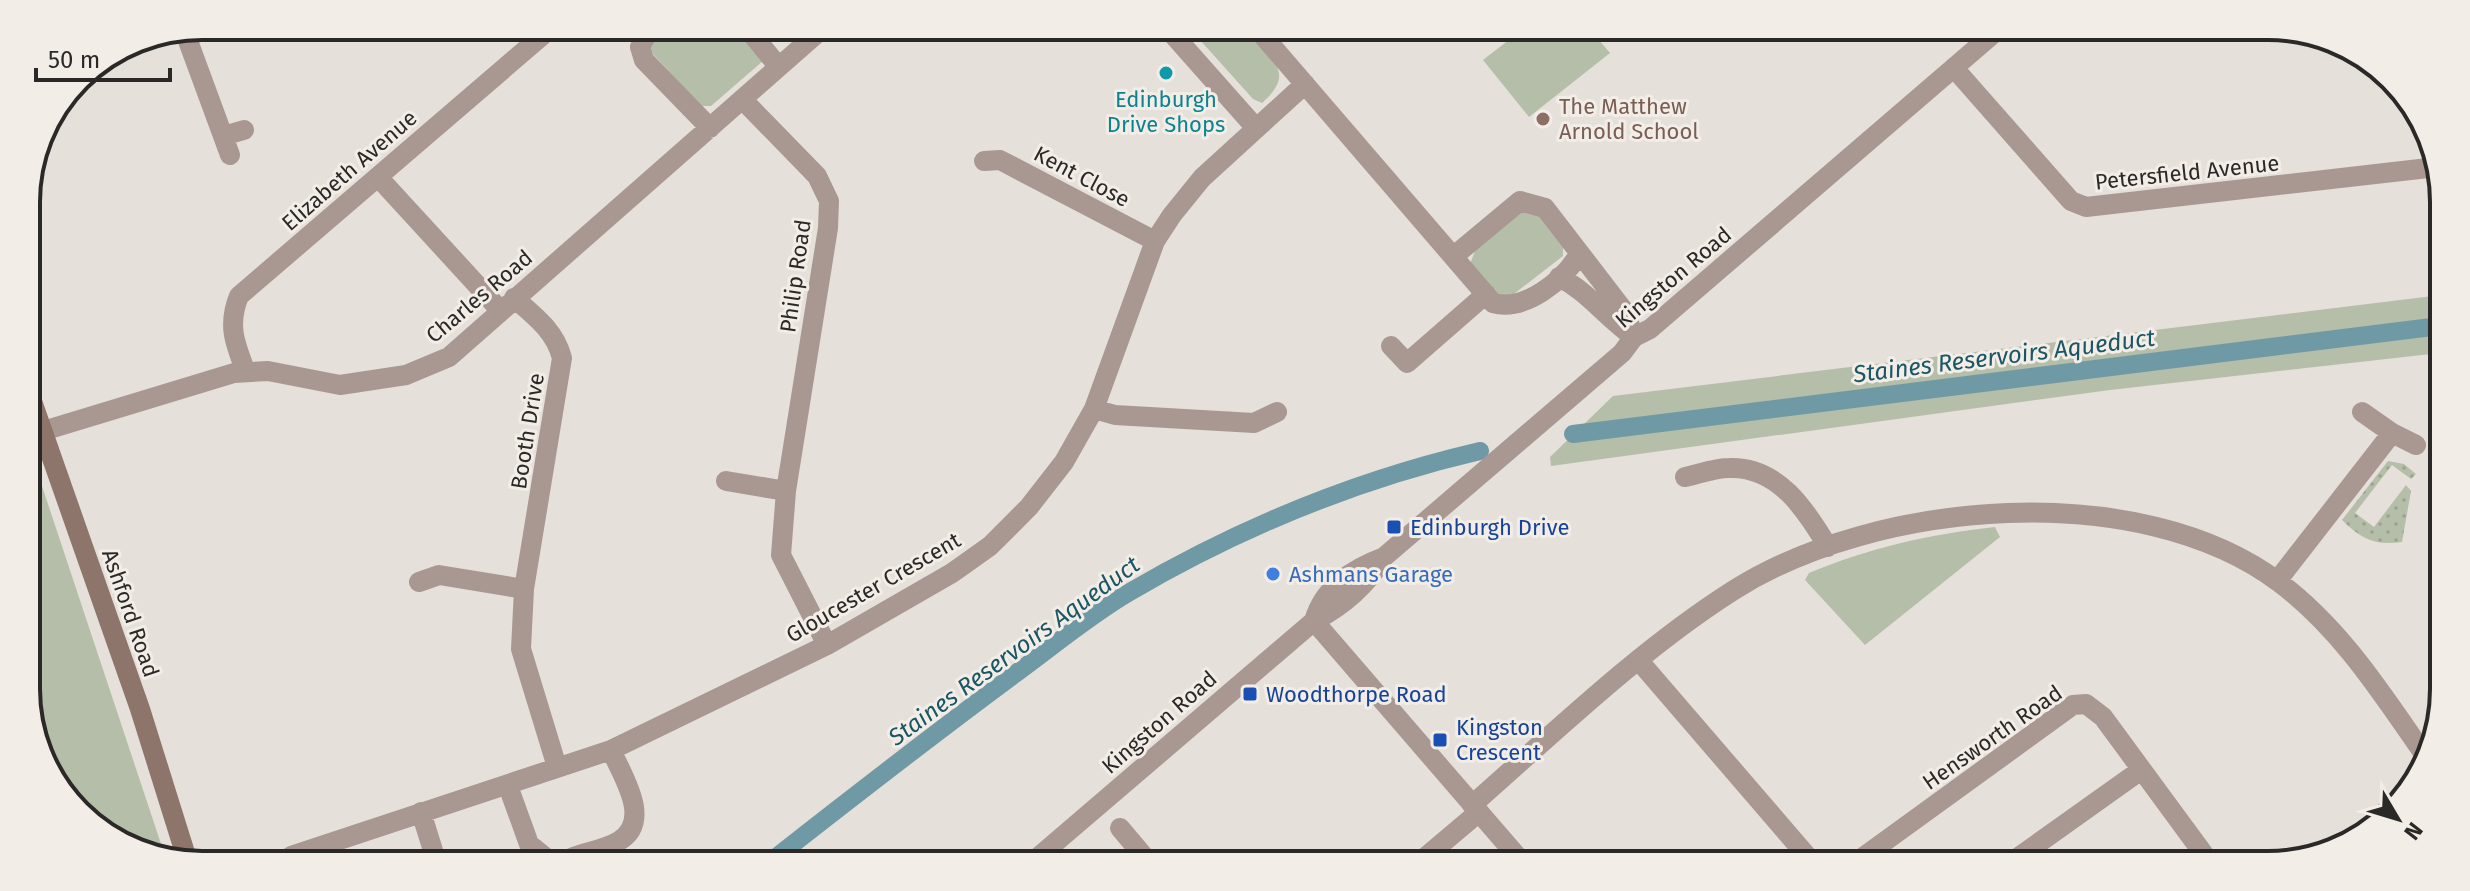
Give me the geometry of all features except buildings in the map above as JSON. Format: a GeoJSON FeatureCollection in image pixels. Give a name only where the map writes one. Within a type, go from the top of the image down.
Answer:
{"type":"FeatureCollection","features":[{"type":"Feature","properties":{"kind":"main road","name":"Ashford Road"},"geometry":{"type":"LineString","coordinates":[[40,423],[140,709],[184,850]]}},
{"type":"Feature","properties":{"kind":"street","name":"Elizabeth Avenue"},"geometry":{"type":"LineString","coordinates":[[246,372],[234,340],[231,316],[239,296],[537,40]]}},
{"type":"Feature","properties":{"kind":"street"},"geometry":{"type":"LineString","coordinates":[[642,40],[640,47],[644,60],[710,128]]}},
{"type":"Feature","properties":{"kind":"street"},"geometry":{"type":"LineString","coordinates":[[757,40],[778,66]]}},
{"type":"Feature","properties":{"kind":"street","name":"Charles Road"},"geometry":{"type":"LineString","coordinates":[[43,431],[246,372],[268,371],[340,385],[406,375],[449,357],[809,40]]}},
{"type":"Feature","properties":{"kind":"street"},"geometry":{"type":"LineString","coordinates":[[1178,40],[1255,127]]}},
{"type":"Feature","properties":{"kind":"street"},"geometry":{"type":"LineString","coordinates":[[1267,40],[1493,303],[1506,307],[1534,297],[1559,277],[1579,254]]}},
{"type":"Feature","properties":{"kind":"street","name":"Kingston Road"},"geometry":{"type":"LineString","coordinates":[[1045,851],[1314,621],[1353,594],[1373,576],[1384,557],[1622,353],[1634,337],[1650,329],[1986,40]]}},
{"type":"Feature","properties":{"kind":"street"},"geometry":{"type":"LineString","coordinates":[[188,41],[227,146],[244,130]]}},
{"type":"Feature","properties":{"kind":"street","name":"Petersfield Avenue"},"geometry":{"type":"LineString","coordinates":[[1954,68],[2071,201],[2086,207],[2426,168]]}},
{"type":"Feature","properties":{"kind":"street","name":"Gloucester Crescent"},"geometry":{"type":"LineString","coordinates":[[306,851],[611,750],[827,645],[952,573],[990,546],[1029,507],[1056,473],[1094,409],[1155,241],[1202,178],[1305,84]]}},
{"type":"Feature","properties":{"kind":"street","name":"Philip Road"},"geometry":{"type":"LineString","coordinates":[[743,100],[817,176],[829,201],[828,228],[786,491],[781,555],[827,645]]}},
{"type":"Feature","properties":{"kind":"street","name":"Kent Close"},"geometry":{"type":"LineString","coordinates":[[984,161],[1000,160],[1155,241]]}},
{"type":"Feature","properties":{"kind":"street","name":"Booth Drive"},"geometry":{"type":"LineString","coordinates":[[378,177],[507,304],[544,324],[558,342],[562,358],[524,589],[521,649],[557,767]]}},
{"type":"Feature","properties":{"kind":"street"},"geometry":{"type":"LineString","coordinates":[[1454,256],[1520,201],[1545,208],[1625,312],[1634,337]]}},
{"type":"Feature","properties":{"kind":"street"},"geometry":{"type":"LineString","coordinates":[[1559,277],[1581,288],[1611,322],[1634,337]]}},
{"type":"Feature","properties":{"kind":"street"},"geometry":{"type":"LineString","coordinates":[[1391,346],[1407,363],[1486,294]]}},
{"type":"Feature","properties":{"kind":"street"},"geometry":{"type":"LineString","coordinates":[[1094,409],[1115,415],[1254,423],[1277,412]]}},
{"type":"Feature","properties":{"kind":"street"},"geometry":{"type":"LineString","coordinates":[[2362,412],[2416,445]]}},
{"type":"Feature","properties":{"kind":"street"},"geometry":{"type":"LineString","coordinates":[[2277,581],[2392,433]]}},
{"type":"Feature","properties":{"kind":"street"},"geometry":{"type":"LineString","coordinates":[[1685,477],[1730,468],[1775,480],[1793,497],[1828,547]]}},
{"type":"Feature","properties":{"kind":"street"},"geometry":{"type":"LineString","coordinates":[[726,481],[786,491]]}},
{"type":"Feature","properties":{"kind":"street"},"geometry":{"type":"LineString","coordinates":[[1431,851],[1640,662],[1733,591],[1828,547],[1865,535],[2012,511],[2126,520],[2175,530],[2222,549],[2277,581],[2336,633],[2419,747]]}},
{"type":"Feature","properties":{"kind":"street"},"geometry":{"type":"LineString","coordinates":[[419,582],[439,575],[524,589]]}},
{"type":"Feature","properties":{"kind":"street"},"geometry":{"type":"LineString","coordinates":[[1314,621],[1513,851]]}},
{"type":"Feature","properties":{"kind":"street"},"geometry":{"type":"LineString","coordinates":[[1640,662],[1803,851]]}},
{"type":"Feature","properties":{"kind":"street","name":"Hensworth Road"},"geometry":{"type":"LineString","coordinates":[[1872,851],[2073,705],[2086,704],[2095,708],[2201,851]]}},
{"type":"Feature","properties":{"kind":"street"},"geometry":{"type":"LineString","coordinates":[[591,851],[620,841],[631,830],[636,817],[634,804],[611,750]]}},
{"type":"Feature","properties":{"kind":"street"},"geometry":{"type":"LineString","coordinates":[[2027,851],[2141,770]]}},
{"type":"Feature","properties":{"kind":"street"},"geometry":{"type":"LineString","coordinates":[[508,786],[529,844],[538,851]]}},
{"type":"Feature","properties":{"kind":"street"},"geometry":{"type":"LineString","coordinates":[[421,812],[433,851]]}},
{"type":"Feature","properties":{"kind":"street"},"geometry":{"type":"LineString","coordinates":[[1120,828],[1139,851]]}},
{"type":"Feature","properties":{"kind":"green space"},"geometry":{"type":"Polygon","coordinates":[[[654,40],[745,40],[764,60],[711,106],[701,106],[649,46],[654,40]]]}},
{"type":"Feature","properties":{"kind":"green space"},"geometry":{"type":"Polygon","coordinates":[[[1200,40],[1254,40],[1271,58],[1279,74],[1278,82],[1262,103],[1253,99],[1200,40]]]}},
{"type":"Feature","properties":{"kind":"green space"},"geometry":{"type":"Polygon","coordinates":[[[1509,40],[1599,40],[1610,53],[1529,117],[1483,60],[1509,40]]]}},
{"type":"Feature","properties":{"kind":"green space"},"geometry":{"type":"Polygon","coordinates":[[[1518,210],[1536,211],[1563,245],[1563,256],[1510,297],[1502,298],[1470,264],[1475,251],[1518,210]]]}},
{"type":"Feature","properties":{"kind":"green space"},"geometry":{"type":"Polygon","coordinates":[[[2430,296],[2430,354],[2110,390],[1551,466],[1550,457],[1613,396],[2430,296]]]}},
{"type":"Feature","properties":{"kind":"green space"},"geometry":{"type":"Polygon","coordinates":[[[2388,461],[2404,464],[2416,474],[2411,479],[2392,465],[2355,513],[2374,527],[2406,485],[2411,491],[2402,542],[2369,540],[2342,520],[2388,461]]]}},
{"type":"Feature","properties":{"kind":"green space"},"geometry":{"type":"Polygon","coordinates":[[[40,480],[161,845],[130,834],[95,811],[67,779],[49,741],[40,699],[40,480]]]}},
{"type":"Feature","properties":{"kind":"green space"},"geometry":{"type":"Polygon","coordinates":[[[1995,527],[2000,537],[1865,645],[1805,580],[1809,573],[1877,549],[1995,527]]]}},
{"type":"Feature","properties":{"kind":"waterway","name":"Staines Reservoirs Aqueduct"},"geometry":{"type":"LineString","coordinates":[[1573,434],[2430,327]]}},
{"type":"Feature","properties":{"kind":"waterway","name":"Staines Reservoirs Aqueduct"},"geometry":{"type":"LineString","coordinates":[[784,851],[894,765],[1128,593],[1212,547],[1299,508],[1388,476],[1480,451]]}},
{"type":"Feature","properties":{"kind":"place","name":"Edinburgh Drive Shops"},"geometry":{"type":"Point","coordinates":[1166,73]}},
{"type":"Feature","properties":{"kind":"place","name":"The Matthew Arnold School"},"geometry":{"type":"Point","coordinates":[1543,119]}},
{"type":"Feature","properties":{"kind":"place","name":"Edinburgh Drive"},"geometry":{"type":"Point","coordinates":[1394,527]}},
{"type":"Feature","properties":{"kind":"place","name":"Ashmans Garage"},"geometry":{"type":"Point","coordinates":[1273,574]}},
{"type":"Feature","properties":{"kind":"place","name":"Woodthorpe Road"},"geometry":{"type":"Point","coordinates":[1250,694]}},
{"type":"Feature","properties":{"kind":"place","name":"Kingston Crescent"},"geometry":{"type":"Point","coordinates":[1440,740]}}]}
